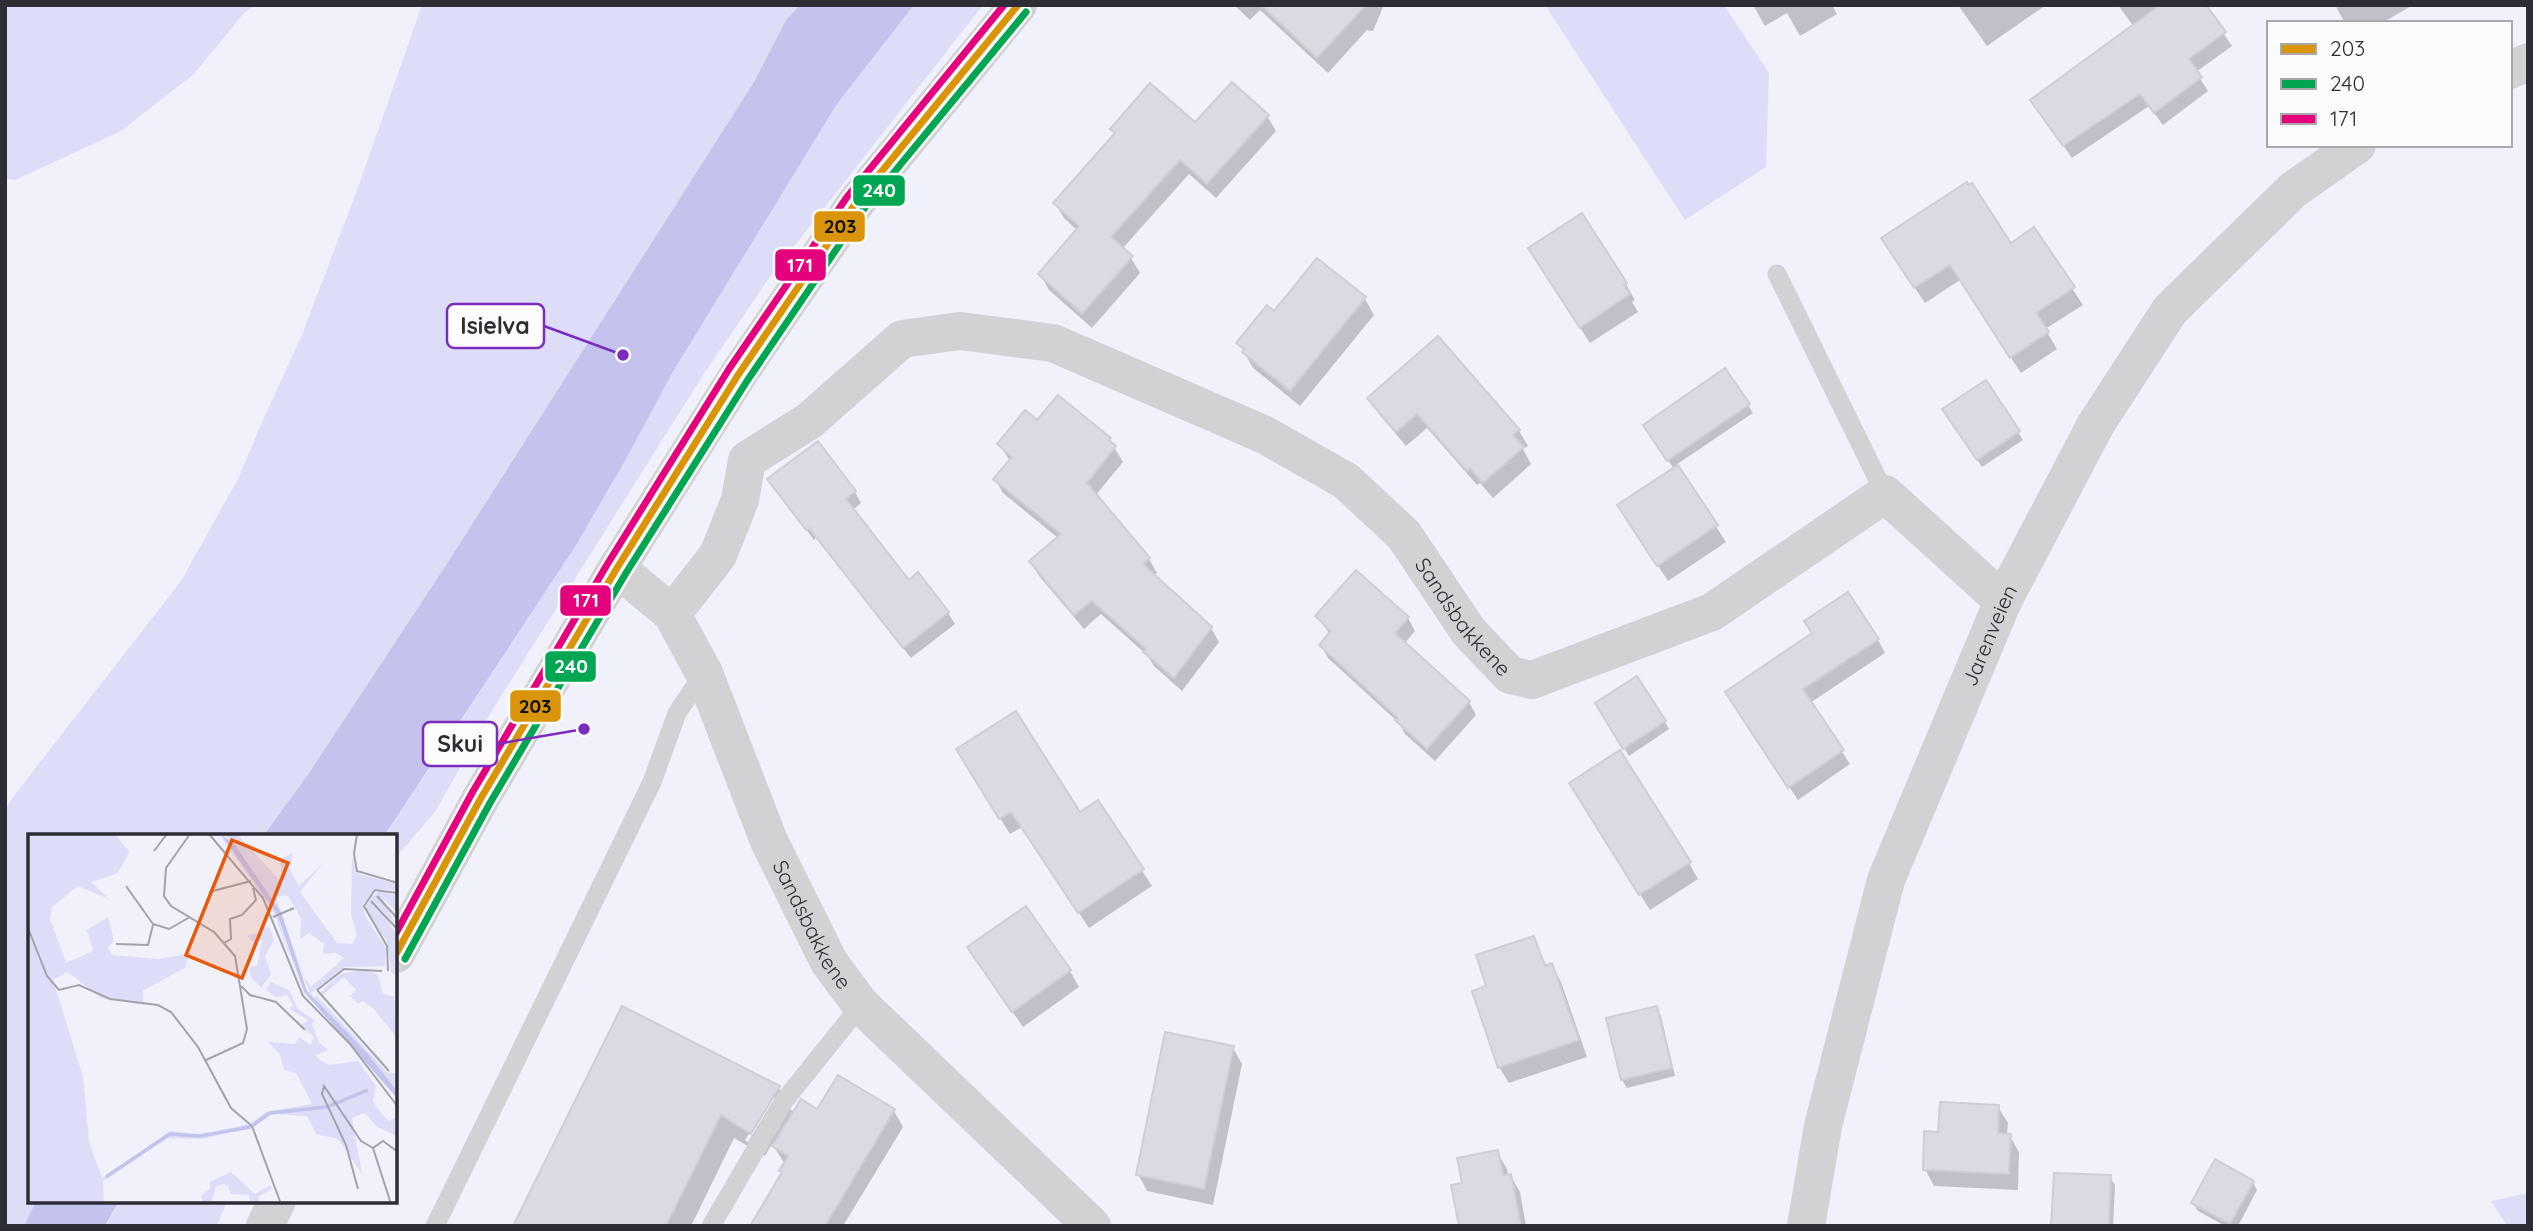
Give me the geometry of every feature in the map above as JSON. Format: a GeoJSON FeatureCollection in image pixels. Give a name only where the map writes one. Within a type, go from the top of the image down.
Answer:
{"type":"FeatureCollection","features":[{"type":"Feature","properties":{"kind":"street"},"geometry":{"type":"LineString","coordinates":[[397,952],[481,798],[617,568],[738,376],[855,204],[1018,5]]}},
{"type":"Feature","properties":{"kind":"street"},"geometry":{"type":"LineString","coordinates":[[2512,69],[2528,62]]}},
{"type":"Feature","properties":{"kind":"street","name":"Jarenveien"},"geometry":{"type":"LineString","coordinates":[[1807,1226],[1823,1126],[1886,880],[2003,601],[2096,424],[2170,310],[2293,190],[2354,147]]}},
{"type":"Feature","properties":{"kind":"street","name":"Sandsbakkene"},"geometry":{"type":"LineString","coordinates":[[672,614],[718,555],[740,499],[747,460],[809,421],[902,339],[960,331],[1053,343],[1265,435],[1346,481],[1404,535],[1469,632],[1510,675],[1532,680],[1712,612],[1885,494]]}},
{"type":"Feature","properties":{"kind":"street"},"geometry":{"type":"LineString","coordinates":[[1885,494],[2003,601]]}},
{"type":"Feature","properties":{"kind":"street","name":"Sandsbakkene"},"geometry":{"type":"LineString","coordinates":[[617,568],[672,614],[704,673],[769,841],[829,962],[860,1005],[1092,1226]]}},
{"type":"Feature","properties":{"kind":"street"},"geometry":{"type":"LineString","coordinates":[[265,1226],[275,1203]]}},
{"type":"Feature","properties":{"kind":"lane"},"geometry":{"type":"LineString","coordinates":[[1777,274],[1885,494]]}},
{"type":"Feature","properties":{"kind":"lane"},"geometry":{"type":"LineString","coordinates":[[435,1226],[652,782],[677,713],[704,673]]}},
{"type":"Feature","properties":{"kind":"lane"},"geometry":{"type":"LineString","coordinates":[[711,1226],[784,1101],[860,1005]]}},
{"type":"Feature","properties":{"kind":"shaded area"},"geometry":{"type":"Polygon","coordinates":[[[5,5],[255,5],[243,14],[194,74],[121,131],[15,180],[5,179],[5,5]]]}},
{"type":"Feature","properties":{"kind":"shaded area"},"geometry":{"type":"Polygon","coordinates":[[[422,5],[800,5],[786,20],[754,82],[446,565],[309,773],[265,834],[28,834],[28,1203],[35,1203],[24,1226],[5,1226],[5,810],[181,581],[238,479],[302,335],[359,185],[422,5]]]}},
{"type":"Feature","properties":{"kind":"shaded area"},"geometry":{"type":"Polygon","coordinates":[[[800,5],[914,5],[837,104],[674,370],[575,547],[386,834],[265,834],[309,773],[446,565],[754,82],[786,20],[800,5]]]}},
{"type":"Feature","properties":{"kind":"shaded area"},"geometry":{"type":"Polygon","coordinates":[[[914,5],[983,5],[767,281],[705,372],[493,709],[435,812],[397,856],[397,834],[386,834],[575,547],[674,370],[837,104],[914,5]]]}},
{"type":"Feature","properties":{"kind":"shaded area"},"geometry":{"type":"Polygon","coordinates":[[[1545,5],[1724,5],[1769,73],[1766,167],[1685,220],[1545,5]]]}},
{"type":"Feature","properties":{"kind":"shaded area"},"geometry":{"type":"Polygon","coordinates":[[[2528,1193],[2528,1226],[2507,1226],[2491,1201],[2528,1193]]]}},
{"type":"Feature","properties":{"kind":"shaded area"},"geometry":{"type":"Polygon","coordinates":[[[35,1203],[118,1203],[105,1226],[24,1226],[35,1203]]]}},
{"type":"Feature","properties":{"kind":"shaded area"},"geometry":{"type":"Polygon","coordinates":[[[118,1203],[226,1203],[217,1226],[106,1226],[118,1203]]]}},
{"type":"Feature","properties":{"kind":"building"},"geometry":{"type":"Polygon","coordinates":[[[1261,5],[1366,5],[1317,58],[1261,5]]]}},
{"type":"Feature","properties":{"kind":"building"},"geometry":{"type":"Polygon","coordinates":[[[2160,5],[2206,5],[2226,32],[2189,59],[2202,77],[2154,113],[2140,94],[2063,146],[2030,100],[2160,5]]]}},
{"type":"Feature","properties":{"kind":"building"},"geometry":{"type":"Polygon","coordinates":[[[1232,82],[1269,115],[1207,184],[1180,160],[1111,237],[1133,256],[1082,314],[1038,274],[1079,226],[1053,203],[1115,133],[1110,129],[1150,83],[1195,122],[1232,82]]]}},
{"type":"Feature","properties":{"kind":"building"},"geometry":{"type":"Polygon","coordinates":[[[1967,182],[1969,185],[1972,183],[2011,243],[2034,227],[2075,287],[2036,313],[2049,332],[2010,358],[1950,265],[1914,288],[1881,238],[1967,182]]]}},
{"type":"Feature","properties":{"kind":"building"},"geometry":{"type":"Polygon","coordinates":[[[1582,213],[1627,283],[1624,285],[1630,294],[1580,328],[1528,248],[1582,213]]]}},
{"type":"Feature","properties":{"kind":"building"},"geometry":{"type":"Polygon","coordinates":[[[1317,258],[1366,297],[1290,391],[1242,352],[1244,349],[1236,343],[1267,305],[1274,311],[1317,258]]]}},
{"type":"Feature","properties":{"kind":"building"},"geometry":{"type":"Polygon","coordinates":[[[1438,336],[1520,430],[1513,435],[1524,447],[1483,483],[1470,468],[1467,471],[1417,414],[1396,432],[1367,398],[1438,336]]]}},
{"type":"Feature","properties":{"kind":"building"},"geometry":{"type":"Polygon","coordinates":[[[1725,368],[1750,404],[1667,461],[1643,425],[1725,368]]]}},
{"type":"Feature","properties":{"kind":"building"},"geometry":{"type":"Polygon","coordinates":[[[1986,380],[2020,431],[1977,460],[1942,409],[1986,380]]]}},
{"type":"Feature","properties":{"kind":"building"},"geometry":{"type":"Polygon","coordinates":[[[1058,395],[1111,438],[1109,440],[1116,446],[1087,483],[1150,558],[1143,564],[1212,627],[1174,678],[1143,652],[1146,649],[1092,601],[1074,615],[1029,561],[1061,534],[993,479],[1012,457],[997,444],[1025,410],[1037,420],[1058,395]]]}},
{"type":"Feature","properties":{"kind":"building"},"geometry":{"type":"Polygon","coordinates":[[[818,441],[856,491],[846,499],[909,580],[918,572],[949,612],[903,648],[767,479],[818,441]]]}},
{"type":"Feature","properties":{"kind":"building"},"geometry":{"type":"Polygon","coordinates":[[[1678,465],[1718,525],[1657,566],[1617,505],[1678,465]]]}},
{"type":"Feature","properties":{"kind":"building"},"geometry":{"type":"Polygon","coordinates":[[[1356,570],[1409,617],[1395,633],[1470,701],[1427,749],[1395,720],[1398,718],[1319,645],[1331,631],[1315,616],[1356,570]]]}},
{"type":"Feature","properties":{"kind":"building"},"geometry":{"type":"Polygon","coordinates":[[[1848,592],[1879,639],[1803,689],[1844,750],[1788,788],[1725,692],[1812,633],[1804,621],[1848,592]]]}},
{"type":"Feature","properties":{"kind":"building"},"geometry":{"type":"Polygon","coordinates":[[[1637,676],[1666,721],[1623,749],[1595,703],[1637,676]]]}},
{"type":"Feature","properties":{"kind":"building"},"geometry":{"type":"Polygon","coordinates":[[[1016,711],[1080,812],[1098,800],[1144,869],[1078,913],[1011,812],[999,819],[956,749],[1016,711]]]}},
{"type":"Feature","properties":{"kind":"building"},"geometry":{"type":"Polygon","coordinates":[[[1620,750],[1691,862],[1639,895],[1569,783],[1620,750]]]}},
{"type":"Feature","properties":{"kind":"building"},"geometry":{"type":"Polygon","coordinates":[[[1026,906],[1071,970],[1012,1012],[967,947],[1026,906]]]}},
{"type":"Feature","properties":{"kind":"building"},"geometry":{"type":"Polygon","coordinates":[[[1534,936],[1545,966],[1552,963],[1579,1040],[1498,1068],[1472,991],[1486,986],[1476,955],[1534,936]]]}},
{"type":"Feature","properties":{"kind":"building"},"geometry":{"type":"Polygon","coordinates":[[[622,1006],[780,1086],[751,1134],[721,1115],[666,1226],[513,1226],[622,1006]]]}},
{"type":"Feature","properties":{"kind":"building"},"geometry":{"type":"Polygon","coordinates":[[[1657,1006],[1672,1068],[1621,1080],[1606,1018],[1657,1006]]]}},
{"type":"Feature","properties":{"kind":"building"},"geometry":{"type":"Polygon","coordinates":[[[1165,1032],[1234,1046],[1204,1189],[1136,1175],[1165,1032]]]}},
{"type":"Feature","properties":{"kind":"building"},"geometry":{"type":"Polygon","coordinates":[[[838,1075],[895,1109],[825,1226],[750,1226],[782,1172],[779,1171],[788,1156],[772,1146],[801,1099],[817,1109],[838,1075]]]}},
{"type":"Feature","properties":{"kind":"building"},"geometry":{"type":"Polygon","coordinates":[[[1940,1102],[1999,1105],[1998,1133],[2011,1134],[2009,1174],[1923,1170],[1924,1131],[1938,1132],[1940,1102]]]}},
{"type":"Feature","properties":{"kind":"building"},"geometry":{"type":"Polygon","coordinates":[[[1498,1150],[1503,1175],[1511,1174],[1521,1226],[1459,1226],[1451,1185],[1462,1183],[1457,1158],[1498,1150]]]}},
{"type":"Feature","properties":{"kind":"building"},"geometry":{"type":"Polygon","coordinates":[[[2215,1159],[2254,1181],[2230,1224],[2191,1203],[2215,1159]]]}},
{"type":"Feature","properties":{"kind":"building"},"geometry":{"type":"Polygon","coordinates":[[[2054,1173],[2111,1175],[2109,1226],[2051,1226],[2054,1173]]]}},
{"type":"Feature","properties":{"kind":"transit line","name":"171"},"geometry":{"type":"LineString","coordinates":[[397,931],[472,793],[608,563],[729,369],[847,197],[1004,5]]}},
{"type":"Feature","properties":{"kind":"transit line","name":"203"},"geometry":{"type":"LineString","coordinates":[[397,952],[481,798],[617,568],[738,375],[855,204],[1018,5]]}},
{"type":"Feature","properties":{"kind":"transit line","name":"240"},"geometry":{"type":"LineString","coordinates":[[405,959],[490,803],[626,573],[747,381],[863,210],[1026,12]]}},
{"type":"Feature","properties":{"kind":"place","name":"Isielva"},"geometry":{"type":"Point","coordinates":[623,355]}},
{"type":"Feature","properties":{"kind":"place","name":"Skui"},"geometry":{"type":"Point","coordinates":[584,729]}}]}
